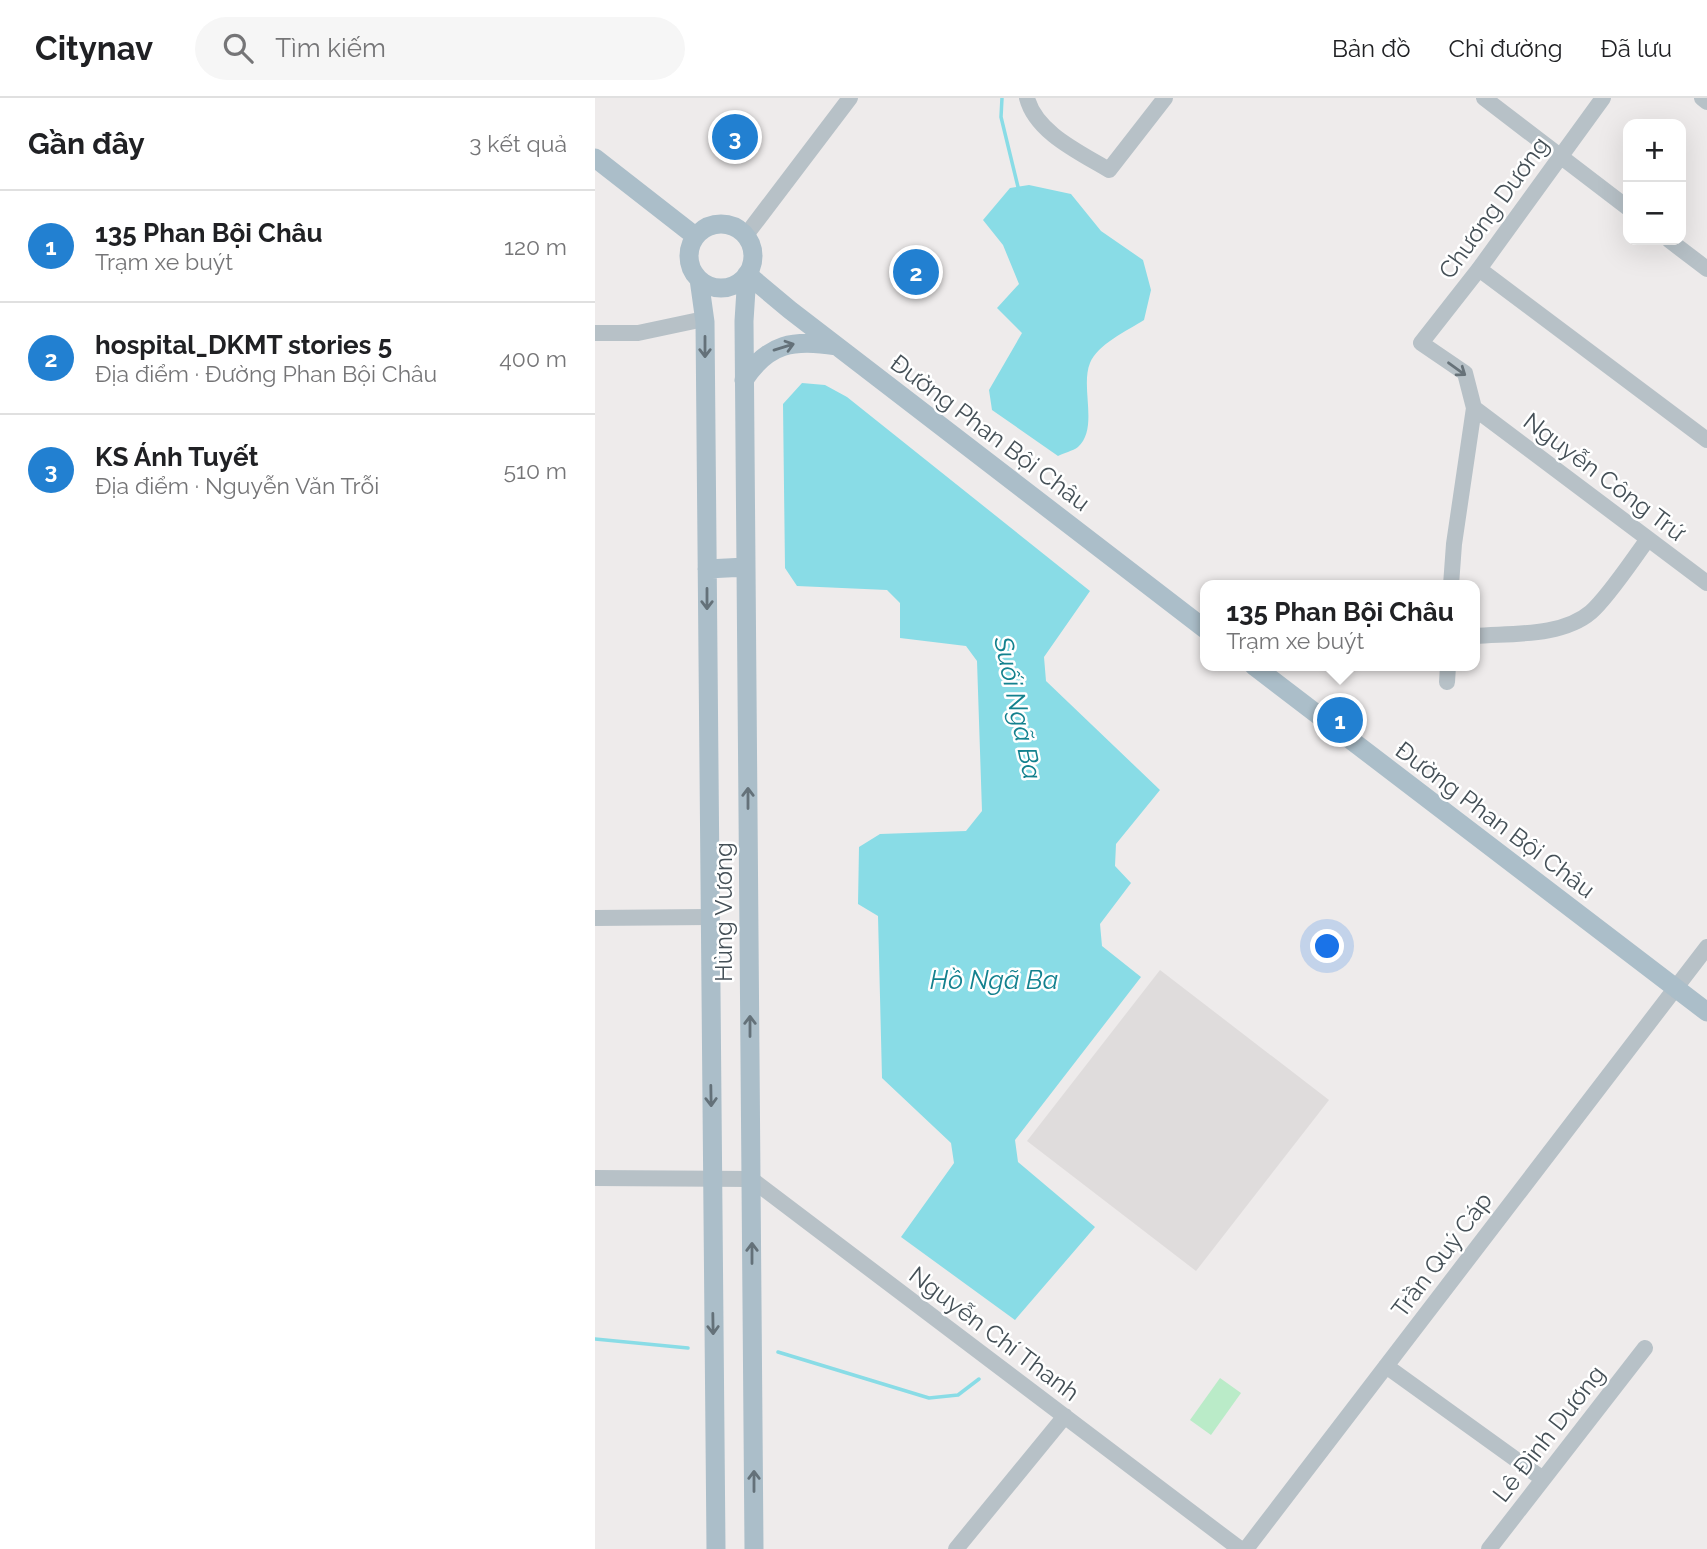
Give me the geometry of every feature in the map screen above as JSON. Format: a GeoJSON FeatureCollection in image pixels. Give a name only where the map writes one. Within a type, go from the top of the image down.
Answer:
{"type":"FeatureCollection","features":[{"type":"Feature","properties":{"kind":"main road"},"geometry":{"type":"LineString","coordinates":[[595,158],[695,236]]}},
{"type":"Feature","properties":{"kind":"main road"},"geometry":{"type":"LineString","coordinates":[[720,224],[730,225],[746,235],[751,244],[752,265],[739,282],[718,288],[699,279],[689,263],[688,253],[695,236],[702,229],[720,224]]}},
{"type":"Feature","properties":{"kind":"main road","name":"Đường Phan Bội Châu"},"geometry":{"type":"LineString","coordinates":[[747,274],[1200,625]]}},
{"type":"Feature","properties":{"kind":"main road","name":"Hùng Vương"},"geometry":{"type":"LineString","coordinates":[[747,274],[744,380],[754,1549]]}},
{"type":"Feature","properties":{"kind":"main road","name":"Hùng Vương"},"geometry":{"type":"LineString","coordinates":[[699,279],[704,319],[716,1549]]}},
{"type":"Feature","properties":{"kind":"main road"},"geometry":{"type":"LineString","coordinates":[[744,380],[755,363],[782,345],[816,343],[837,346]]}},
{"type":"Feature","properties":{"kind":"main road"},"geometry":{"type":"LineString","coordinates":[[707,569],[746,567]]}},
{"type":"Feature","properties":{"kind":"main road","name":"Đường Phan Bội Châu"},"geometry":{"type":"LineString","coordinates":[[1261,671],[1707,1013]]}},
{"type":"Feature","properties":{"kind":"street"},"geometry":{"type":"LineString","coordinates":[[746,235],[850,98]]}},
{"type":"Feature","properties":{"kind":"street"},"geometry":{"type":"LineString","coordinates":[[1027,98],[1037,119],[1060,140],[1109,170],[1165,98]]}},
{"type":"Feature","properties":{"kind":"street"},"geometry":{"type":"LineString","coordinates":[[1484,98],[1623,204]]}},
{"type":"Feature","properties":{"kind":"street","name":"Chương Dương"},"geometry":{"type":"LineString","coordinates":[[1474,408],[1465,373],[1421,343],[1479,269],[1603,98]]}},
{"type":"Feature","properties":{"kind":"street"},"geometry":{"type":"LineString","coordinates":[[1702,98],[1707,102]]}},
{"type":"Feature","properties":{"kind":"street"},"geometry":{"type":"LineString","coordinates":[[1676,245],[1707,269]]}},
{"type":"Feature","properties":{"kind":"street"},"geometry":{"type":"LineString","coordinates":[[1479,269],[1707,440]]}},
{"type":"Feature","properties":{"kind":"street"},"geometry":{"type":"LineString","coordinates":[[595,333],[638,333],[704,319]]}},
{"type":"Feature","properties":{"kind":"street"},"geometry":{"type":"LineString","coordinates":[[1451,580],[1455,531],[1474,408]]}},
{"type":"Feature","properties":{"kind":"street","name":"Nguyễn Công Trứ"},"geometry":{"type":"LineString","coordinates":[[1474,408],[1707,583]]}},
{"type":"Feature","properties":{"kind":"street"},"geometry":{"type":"LineString","coordinates":[[1480,636],[1551,630],[1589,614],[1648,539]]}},
{"type":"Feature","properties":{"kind":"street"},"geometry":{"type":"LineString","coordinates":[[1447,682],[1448,671]]}},
{"type":"Feature","properties":{"kind":"street"},"geometry":{"type":"LineString","coordinates":[[595,918],[709,917]]}},
{"type":"Feature","properties":{"kind":"street","name":"Trần Quý Cáp"},"geometry":{"type":"LineString","coordinates":[[1246,1549],[1707,947]]}},
{"type":"Feature","properties":{"kind":"street"},"geometry":{"type":"LineString","coordinates":[[595,1178],[751,1179]]}},
{"type":"Feature","properties":{"kind":"street","name":"Nguyễn Chí Thanh"},"geometry":{"type":"LineString","coordinates":[[751,1179],[1240,1549]]}},
{"type":"Feature","properties":{"kind":"street","name":"Lê Đình Dương"},"geometry":{"type":"LineString","coordinates":[[1489,1549],[1645,1348]]}},
{"type":"Feature","properties":{"kind":"street"},"geometry":{"type":"LineString","coordinates":[[1386,1366],[1543,1479]]}},
{"type":"Feature","properties":{"kind":"street"},"geometry":{"type":"LineString","coordinates":[[956,1549],[1065,1416]]}},
{"type":"Feature","properties":{"kind":"shaded area"},"geometry":{"type":"Polygon","coordinates":[[[1160,970],[1329,1100],[1196,1271],[1027,1141],[1160,970]]]}},
{"type":"Feature","properties":{"kind":"green space"},"geometry":{"type":"Polygon","coordinates":[[[1220,1378],[1241,1393],[1211,1435],[1190,1420],[1220,1378]]]}},
{"type":"Feature","properties":{"kind":"water"},"geometry":{"type":"Polygon","coordinates":[[[1029,185],[1071,194],[1101,231],[1143,260],[1151,290],[1144,320],[1099,350],[1090,363],[1087,373],[1088,418],[1084,439],[1078,447],[1058,456],[992,410],[989,390],[1022,333],[997,308],[1019,284],[1003,245],[983,220],[1010,188],[1029,185]]]}},
{"type":"Feature","properties":{"kind":"water","name":"Hồ Ngã Ba"},"geometry":{"type":"Polygon","coordinates":[[[802,383],[825,385],[847,397],[1090,591],[1044,657],[1046,681],[1160,790],[1116,844],[1115,866],[1131,883],[1100,924],[1102,946],[1141,977],[1015,1140],[1018,1162],[1095,1227],[1015,1320],[901,1237],[954,1163],[951,1143],[882,1078],[878,916],[858,904],[859,847],[880,834],[966,831],[982,811],[977,661],[966,646],[900,638],[900,603],[887,590],[797,586],[785,568],[783,404],[802,383]]]}},
{"type":"Feature","properties":{"kind":"waterway","name":"Suối Ngã Ba"},"geometry":{"type":"LineString","coordinates":[[1002,98],[1001,117],[1019,191]]}},
{"type":"Feature","properties":{"kind":"waterway","name":"Suối Ngã Ba"},"geometry":{"type":"LineString","coordinates":[[595,1339],[688,1348]]}},
{"type":"Feature","properties":{"kind":"waterway","name":"Suối Ngã Ba"},"geometry":{"type":"LineString","coordinates":[[778,1352],[929,1398],[958,1395],[979,1379]]}},
{"type":"Feature","properties":{"kind":"place","name":"KS Ánh Tuyết"},"geometry":{"type":"Point","coordinates":[735,137]}},
{"type":"Feature","properties":{"kind":"place","name":"hospital_DKMT stories 5"},"geometry":{"type":"Point","coordinates":[916,272]}},
{"type":"Feature","properties":{"kind":"place","name":"135 Phan Bội Châu"},"geometry":{"type":"Point","coordinates":[1340,720]}}]}
